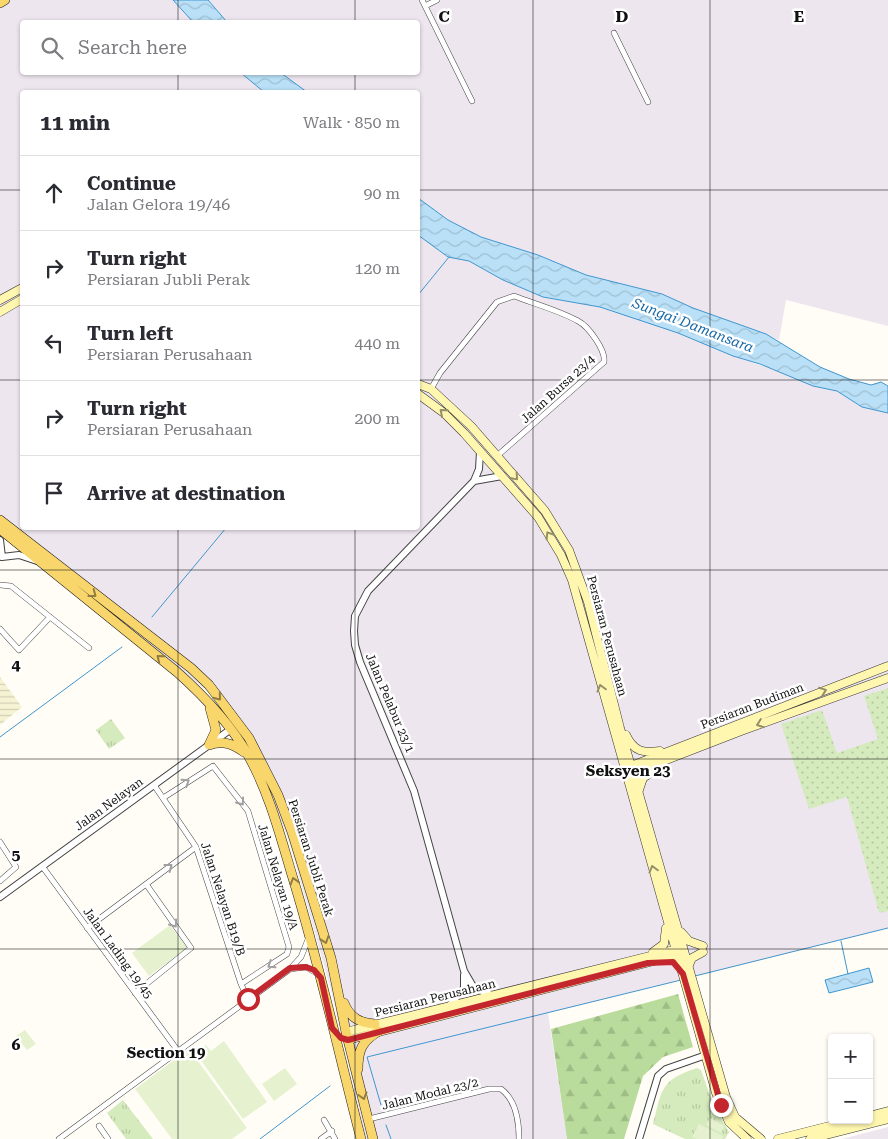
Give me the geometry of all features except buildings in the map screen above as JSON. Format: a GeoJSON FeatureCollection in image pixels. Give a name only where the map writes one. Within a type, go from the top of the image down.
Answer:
{"type":"FeatureCollection","features":[{"type":"Feature","properties":{"kind":"main road"},"geometry":{"type":"LineString","coordinates":[[0,3],[5,0]]}},
{"type":"Feature","properties":{"kind":"main road"},"geometry":{"type":"LineString","coordinates":[[0,300],[20,289]]}},
{"type":"Feature","properties":{"kind":"main road"},"geometry":{"type":"LineString","coordinates":[[0,312],[20,300]]}},
{"type":"Feature","properties":{"kind":"main road","name":"Persiaran Perusahaan"},"geometry":{"type":"LineString","coordinates":[[420,385],[431,389],[450,405],[497,456],[545,511],[570,550],[588,602],[660,896],[676,953],[686,970]]}},
{"type":"Feature","properties":{"kind":"main road","name":"Persiaran Perusahaan"},"geometry":{"type":"LineString","coordinates":[[420,395],[444,413],[538,517],[561,555],[572,580],[685,950],[686,970],[705,1056],[721,1105],[730,1122],[747,1139]]}},
{"type":"Feature","properties":{"kind":"main road","name":"Persiaran Jubli Perak"},"geometry":{"type":"LineString","coordinates":[[0,520],[191,668],[209,685],[231,713],[262,760],[292,832],[338,984],[345,1036],[369,1119],[372,1139]]}},
{"type":"Feature","properties":{"kind":"main road","name":"Persiaran Jubli Perak"},"geometry":{"type":"LineString","coordinates":[[0,529],[178,672],[205,697],[231,729],[248,755],[269,801],[310,934],[338,1053],[360,1135]]}},
{"type":"Feature","properties":{"kind":"main road","name":"Persiaran Budiman"},"geometry":{"type":"LineString","coordinates":[[629,771],[676,748],[888,666]]}},
{"type":"Feature","properties":{"kind":"main road","name":"Persiaran Budiman"},"geometry":{"type":"LineString","coordinates":[[629,771],[677,757],[747,728],[888,678]]}},
{"type":"Feature","properties":{"kind":"main road"},"geometry":{"type":"LineString","coordinates":[[205,697],[216,725],[209,745]]}},
{"type":"Feature","properties":{"kind":"main road"},"geometry":{"type":"LineString","coordinates":[[231,713],[234,722],[231,729]]}},
{"type":"Feature","properties":{"kind":"main road"},"geometry":{"type":"LineString","coordinates":[[620,728],[630,744],[638,751],[647,753],[676,748]]}},
{"type":"Feature","properties":{"kind":"main road"},"geometry":{"type":"LineString","coordinates":[[209,745],[216,742],[229,743],[248,755]]}},
{"type":"Feature","properties":{"kind":"main road"},"geometry":{"type":"LineString","coordinates":[[638,791],[643,778],[677,757]]}},
{"type":"Feature","properties":{"kind":"main road"},"geometry":{"type":"LineString","coordinates":[[647,959],[661,948],[666,941],[660,896]]}},
{"type":"Feature","properties":{"kind":"main road"},"geometry":{"type":"LineString","coordinates":[[647,959],[673,962],[686,970],[692,958],[703,949],[689,941],[678,928]]}},
{"type":"Feature","properties":{"kind":"main road","name":"Persiaran Perusahaan"},"geometry":{"type":"LineString","coordinates":[[377,1028],[492,995],[685,950]]}},
{"type":"Feature","properties":{"kind":"main road","name":"Persiaran Perusahaan"},"geometry":{"type":"LineString","coordinates":[[345,1036],[647,959]]}},
{"type":"Feature","properties":{"kind":"main road"},"geometry":{"type":"LineString","coordinates":[[338,984],[349,1014],[364,1024],[377,1028],[359,1050],[358,1079]]}},
{"type":"Feature","properties":{"kind":"main road","name":"Persiaran Perusahaan"},"geometry":{"type":"LineString","coordinates":[[689,984],[726,1097],[735,1117],[761,1139]]}},
{"type":"Feature","properties":{"kind":"main road"},"geometry":{"type":"LineString","coordinates":[[332,1028],[345,1036],[338,1053]]}},
{"type":"Feature","properties":{"kind":"main road"},"geometry":{"type":"LineString","coordinates":[[873,1115],[888,1111]]}},
{"type":"Feature","properties":{"kind":"main road"},"geometry":{"type":"LineString","coordinates":[[354,1113],[369,1119],[360,1135]]}},
{"type":"Feature","properties":{"kind":"main road"},"geometry":{"type":"LineString","coordinates":[[810,1139],[888,1119]]}},
{"type":"Feature","properties":{"kind":"main road"},"geometry":{"type":"LineString","coordinates":[[778,1139],[837,1124]]}},
{"type":"Feature","properties":{"kind":"street"},"geometry":{"type":"LineString","coordinates":[[422,0],[472,102]]}},
{"type":"Feature","properties":{"kind":"street"},"geometry":{"type":"LineString","coordinates":[[425,6],[437,0]]}},
{"type":"Feature","properties":{"kind":"street"},"geometry":{"type":"LineString","coordinates":[[614,33],[648,102]]}},
{"type":"Feature","properties":{"kind":"street","name":"Jalan Bursa 23/4"},"geometry":{"type":"LineString","coordinates":[[431,389],[440,373],[497,302],[514,296],[580,321],[603,348],[604,362],[497,456]]}},
{"type":"Feature","properties":{"kind":"street"},"geometry":{"type":"LineString","coordinates":[[480,452],[480,462],[474,481],[502,476]]}},
{"type":"Feature","properties":{"kind":"street","name":"Jalan Pelabur 23/1"},"geometry":{"type":"LineString","coordinates":[[474,481],[372,585],[356,616],[354,630],[355,645],[360,662],[409,775],[464,971],[474,988],[492,995]]}},
{"type":"Feature","properties":{"kind":"street"},"geometry":{"type":"LineString","coordinates":[[0,540],[1,558],[19,555],[39,562]]}},
{"type":"Feature","properties":{"kind":"street"},"geometry":{"type":"LineString","coordinates":[[0,585],[11,586],[89,648]]}},
{"type":"Feature","properties":{"kind":"street"},"geometry":{"type":"LineString","coordinates":[[0,629],[19,650],[50,617]]}},
{"type":"Feature","properties":{"kind":"street","name":"Jalan Nelayan"},"geometry":{"type":"LineString","coordinates":[[0,897],[231,729]]}},
{"type":"Feature","properties":{"kind":"street","name":"Jalan Nelayan 19/A"},"geometry":{"type":"LineString","coordinates":[[163,798],[210,766],[216,768],[248,812],[289,947],[287,954],[241,984]]}},
{"type":"Feature","properties":{"kind":"street","name":"Jalan Nelayan B19/B"},"geometry":{"type":"LineString","coordinates":[[154,785],[196,847],[241,984],[248,999]]}},
{"type":"Feature","properties":{"kind":"street"},"geometry":{"type":"LineString","coordinates":[[0,842],[15,864],[15,870],[0,881]]}},
{"type":"Feature","properties":{"kind":"street"},"geometry":{"type":"LineString","coordinates":[[87,928],[196,847]]}},
{"type":"Feature","properties":{"kind":"street","name":"Jalan Lading 19/45"},"geometry":{"type":"LineString","coordinates":[[42,866],[178,1051]]}},
{"type":"Feature","properties":{"kind":"street"},"geometry":{"type":"LineString","coordinates":[[135,993],[191,948],[146,884]]}},
{"type":"Feature","properties":{"kind":"street"},"geometry":{"type":"LineString","coordinates":[[60,1139],[290,968],[300,957],[310,934]]}},
{"type":"Feature","properties":{"kind":"street"},"geometry":{"type":"LineString","coordinates":[[290,968],[306,967],[314,970],[321,978]]}},
{"type":"Feature","properties":{"kind":"street","name":"Jalan Pelabur 23/1"},"geometry":{"type":"LineString","coordinates":[[450,1006],[464,988],[464,971]]}},
{"type":"Feature","properties":{"kind":"street"},"geometry":{"type":"LineString","coordinates":[[639,1139],[658,1076],[666,1068],[713,1053]]}},
{"type":"Feature","properties":{"kind":"street","name":"Jalan Modal 23/2"},"geometry":{"type":"LineString","coordinates":[[369,1119],[489,1089],[501,1089],[511,1098],[519,1124],[518,1139]]}},
{"type":"Feature","properties":{"kind":"street"},"geometry":{"type":"LineString","coordinates":[[324,1120],[335,1139]]}},
{"type":"Feature","properties":{"kind":"street"},"geometry":{"type":"LineString","coordinates":[[99,1126],[108,1139]]}},
{"type":"Feature","properties":{"kind":"street"},"geometry":{"type":"LineString","coordinates":[[321,1139],[332,1131]]}},
{"type":"Feature","properties":{"kind":"shaded area"},"geometry":{"type":"Polygon","coordinates":[[[0,0],[173,0],[191,20],[20,20],[20,75],[243,75],[262,90],[20,90],[20,530],[420,530],[420,236],[448,257],[469,261],[503,280],[543,297],[600,307],[678,333],[733,356],[837,391],[862,407],[888,413],[888,928],[548,1013],[567,1139],[366,1139],[332,994],[290,844],[263,774],[236,727],[207,691],[0,525],[0,0]]]}},
{"type":"Feature","properties":{"kind":"shaded area"},"geometry":{"type":"Polygon","coordinates":[[[208,0],[888,0],[888,326],[786,300],[779,340],[693,308],[662,294],[586,275],[538,255],[481,237],[448,220],[420,199],[420,90],[304,90],[284,75],[420,75],[420,20],[225,20],[208,0]]]}},
{"type":"Feature","properties":{"kind":"shaded area"},"geometry":{"type":"Polygon","coordinates":[[[0,677],[22,707],[0,725],[0,677]]]}},
{"type":"Feature","properties":{"kind":"shaded area"},"geometry":{"type":"Polygon","coordinates":[[[888,1127],[888,1139],[842,1139],[888,1127]]]}},
{"type":"Feature","properties":{"kind":"green space"},"geometry":{"type":"Polygon","coordinates":[[[888,688],[888,911],[879,913],[847,797],[809,809],[781,724],[822,710],[837,753],[878,739],[864,696],[888,688]]]}},
{"type":"Feature","properties":{"kind":"green space"},"geometry":{"type":"Polygon","coordinates":[[[111,719],[125,738],[109,749],[96,730],[111,719]]]}},
{"type":"Feature","properties":{"kind":"green space"},"geometry":{"type":"Polygon","coordinates":[[[170,925],[187,948],[149,976],[132,953],[170,925]]]}},
{"type":"Feature","properties":{"kind":"green space"},"geometry":{"type":"Polygon","coordinates":[[[678,994],[693,1047],[663,1057],[643,1076],[624,1139],[567,1139],[551,1029],[678,994]]]}},
{"type":"Feature","properties":{"kind":"green space"},"geometry":{"type":"Polygon","coordinates":[[[25,1030],[36,1044],[27,1050],[16,1036],[25,1030]]]}},
{"type":"Feature","properties":{"kind":"green space"},"geometry":{"type":"Polygon","coordinates":[[[224,1041],[267,1102],[243,1119],[195,1052],[206,1045],[211,1051],[224,1041]]]}},
{"type":"Feature","properties":{"kind":"green space"},"geometry":{"type":"Polygon","coordinates":[[[189,1049],[247,1128],[232,1139],[172,1139],[135,1089],[189,1049]]]}},
{"type":"Feature","properties":{"kind":"green space"},"geometry":{"type":"Polygon","coordinates":[[[285,1068],[297,1084],[274,1101],[262,1084],[285,1068]]]}},
{"type":"Feature","properties":{"kind":"green space"},"geometry":{"type":"Polygon","coordinates":[[[697,1068],[701,1070],[713,1104],[729,1132],[725,1139],[685,1139],[653,1124],[664,1088],[676,1077],[697,1068]]]}},
{"type":"Feature","properties":{"kind":"green space"},"geometry":{"type":"Polygon","coordinates":[[[123,1100],[153,1139],[126,1139],[107,1113],[123,1100]]]}},
{"type":"Feature","properties":{"kind":"green space"},"geometry":{"type":"Polygon","coordinates":[[[710,1118],[724,1126],[721,1133],[706,1125],[710,1118]]]}},
{"type":"Feature","properties":{"kind":"green space"},"geometry":{"type":"Polygon","coordinates":[[[699,1124],[723,1136],[722,1139],[697,1139],[692,1137],[699,1124]]]}},
{"type":"Feature","properties":{"kind":"water"},"geometry":{"type":"Polygon","coordinates":[[[173,0],[208,0],[225,20],[191,20],[173,0]]]}},
{"type":"Feature","properties":{"kind":"water"},"geometry":{"type":"Polygon","coordinates":[[[243,75],[284,75],[304,90],[262,90],[243,75]]]}},
{"type":"Feature","properties":{"kind":"water","name":"Sungai Damansara"},"geometry":{"type":"Polygon","coordinates":[[[420,199],[448,220],[481,237],[538,255],[586,275],[662,294],[693,308],[766,334],[820,367],[849,379],[871,385],[881,382],[888,386],[888,413],[862,407],[837,391],[813,386],[678,333],[600,307],[543,297],[503,280],[469,261],[448,257],[420,236],[420,199]]]}},
{"type":"Feature","properties":{"kind":"water"},"geometry":{"type":"Polygon","coordinates":[[[869,968],[873,982],[829,993],[825,980],[869,968]]]}},
{"type":"Feature","properties":{"kind":"waterway"},"geometry":{"type":"LineString","coordinates":[[420,293],[449,257]]}},
{"type":"Feature","properties":{"kind":"waterway"},"geometry":{"type":"LineString","coordinates":[[152,617],[224,530]]}},
{"type":"Feature","properties":{"kind":"waterway"},"geometry":{"type":"LineString","coordinates":[[0,737],[122,647]]}},
{"type":"Feature","properties":{"kind":"waterway"},"geometry":{"type":"LineString","coordinates":[[695,976],[888,928]]}},
{"type":"Feature","properties":{"kind":"waterway"},"geometry":{"type":"LineString","coordinates":[[841,941],[848,974]]}},
{"type":"Feature","properties":{"kind":"waterway"},"geometry":{"type":"LineString","coordinates":[[381,1105],[367,1057],[681,980]]}},
{"type":"Feature","properties":{"kind":"waterway"},"geometry":{"type":"LineString","coordinates":[[260,1139],[330,1086]]}},
{"type":"Feature","properties":{"kind":"waterway"},"geometry":{"type":"LineString","coordinates":[[386,1125],[391,1139]]}},
{"type":"Feature","properties":{"kind":"district","name":"Seksyen 23"},"geometry":{"type":"Point","coordinates":[628,771]}},
{"type":"Feature","properties":{"kind":"district","name":"Section 19"},"geometry":{"type":"Point","coordinates":[166,1053]}},
{"type":"Feature","properties":{"kind":"route"},"geometry":{"type":"LineString","coordinates":[[248,999],[290,968],[306,967],[314,970],[321,978],[332,1028],[341,1038],[348,1040],[648,963],[673,962],[682,971],[705,1056],[721,1105]]}}]}
